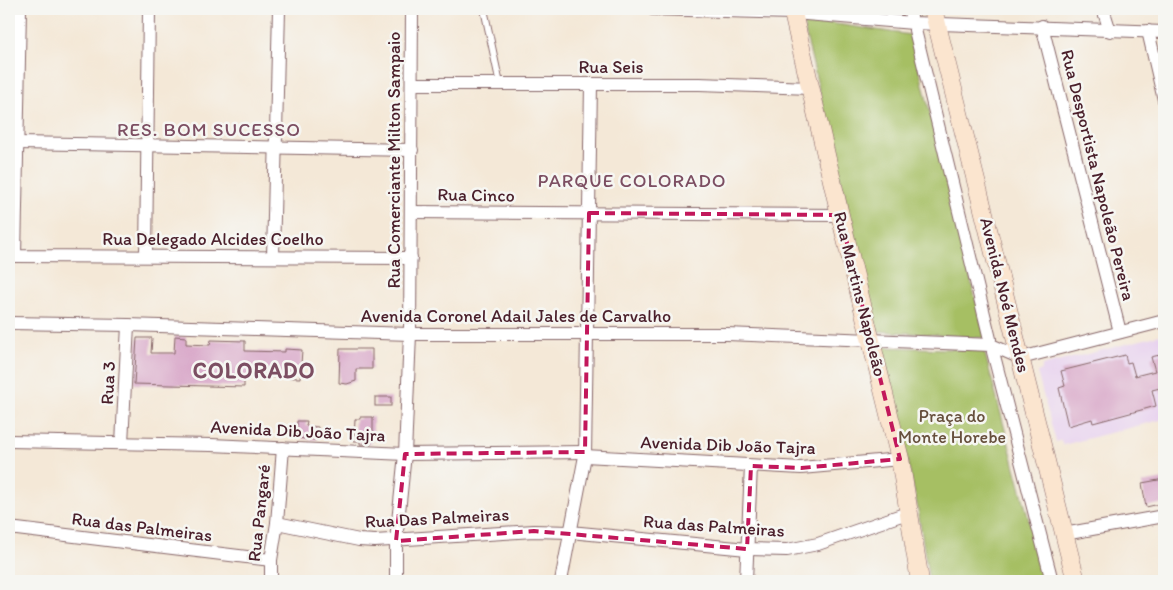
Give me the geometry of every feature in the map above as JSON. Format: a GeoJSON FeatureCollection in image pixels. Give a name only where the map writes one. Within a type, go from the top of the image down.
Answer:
{"type":"FeatureCollection","features":[{"type":"Feature","properties":{"kind":"main road","name":"Rua Martins Napoleão"},"geometry":{"type":"LineString","coordinates":[[793,11],[840,216],[900,459],[920,581]]}},
{"type":"Feature","properties":{"kind":"main road","name":"Avenida Noé Mendes"},"geometry":{"type":"LineString","coordinates":[[935,16],[1076,581]]}},
{"type":"Feature","properties":{"kind":"street"},"geometry":{"type":"LineString","coordinates":[[20,9],[17,143],[412,150]]}},
{"type":"Feature","properties":{"kind":"street"},"geometry":{"type":"LineString","coordinates":[[146,256],[149,9]]}},
{"type":"Feature","properties":{"kind":"street"},"geometry":{"type":"LineString","coordinates":[[273,257],[279,9]]}},
{"type":"Feature","properties":{"kind":"street","name":"Rua Comerciante Milton Sampaio"},"geometry":{"type":"LineString","coordinates":[[396,581],[396,541],[404,454],[410,334],[412,9]]}},
{"type":"Feature","properties":{"kind":"street"},"geometry":{"type":"LineString","coordinates":[[652,9],[793,11],[913,23],[935,16],[1042,26],[1164,32]]}},
{"type":"Feature","properties":{"kind":"street"},"geometry":{"type":"LineString","coordinates":[[1103,9],[1110,30]]}},
{"type":"Feature","properties":{"kind":"street","name":"Rua Desportista Napoleão Pereira"},"geometry":{"type":"LineString","coordinates":[[1042,26],[1120,332]]}},
{"type":"Feature","properties":{"kind":"street"},"geometry":{"type":"LineString","coordinates":[[915,30],[990,339]]}},
{"type":"Feature","properties":{"kind":"street"},"geometry":{"type":"LineString","coordinates":[[1148,31],[1164,100]]}},
{"type":"Feature","properties":{"kind":"street","name":"Rua Seis"},"geometry":{"type":"LineString","coordinates":[[412,84],[699,84],[810,88]]}},
{"type":"Feature","properties":{"kind":"street"},"geometry":{"type":"LineString","coordinates":[[561,581],[585,454],[591,85]]}},
{"type":"Feature","properties":{"kind":"street","name":"Rua Delegado Alcides Coelho"},"geometry":{"type":"LineString","coordinates":[[17,143],[15,256],[411,258]]}},
{"type":"Feature","properties":{"kind":"street","name":"Rua Cinco"},"geometry":{"type":"LineString","coordinates":[[411,212],[840,216]]}},
{"type":"Feature","properties":{"kind":"street"},"geometry":{"type":"LineString","coordinates":[[1021,358],[1164,321]]}},
{"type":"Feature","properties":{"kind":"street","name":"Avenida Coronel Adail Jales de Carvalho"},"geometry":{"type":"LineString","coordinates":[[9,323],[128,324],[410,334],[727,334],[991,345],[1021,358]]}},
{"type":"Feature","properties":{"kind":"street","name":"Rua 3"},"geometry":{"type":"LineString","coordinates":[[122,443],[128,324]]}},
{"type":"Feature","properties":{"kind":"street"},"geometry":{"type":"LineString","coordinates":[[993,352],[1052,581]]}},
{"type":"Feature","properties":{"kind":"street","name":"Avenida Dib João Tajra"},"geometry":{"type":"LineString","coordinates":[[9,441],[211,445],[404,454],[585,454],[801,468],[900,459]]}},
{"type":"Feature","properties":{"kind":"street","name":"Rua Pangaré"},"geometry":{"type":"LineString","coordinates":[[271,581],[271,560],[277,522],[283,448]]}},
{"type":"Feature","properties":{"kind":"street"},"geometry":{"type":"LineString","coordinates":[[746,581],[751,466]]}},
{"type":"Feature","properties":{"kind":"street","name":"Rua das Palmeiras"},"geometry":{"type":"LineString","coordinates":[[570,532],[747,549],[787,550],[800,548],[910,512]]}},
{"type":"Feature","properties":{"kind":"street"},"geometry":{"type":"LineString","coordinates":[[1064,534],[1164,516]]}},
{"type":"Feature","properties":{"kind":"street","name":"Rua Das Palmeiras"},"geometry":{"type":"LineString","coordinates":[[277,522],[359,540],[396,541],[534,531],[570,532]]}},
{"type":"Feature","properties":{"kind":"street","name":"Rua das Palmeiras"},"geometry":{"type":"LineString","coordinates":[[9,528],[271,560]]}},
{"type":"Feature","properties":{"kind":"lane"},"geometry":{"type":"LineString","coordinates":[[484,9],[500,84]]}},
{"type":"Feature","properties":{"kind":"highlighted area"},"geometry":{"type":"Polygon","coordinates":[[[589,213],[840,215],[900,459],[801,468],[751,466],[747,549],[534,531],[396,541],[405,454],[585,452],[589,213]]]}},
{"type":"Feature","properties":{"kind":"shaded area"},"geometry":{"type":"Polygon","coordinates":[[[1164,334],[1164,419],[1063,445],[1061,440],[1056,442],[1037,372],[1042,370],[1042,366],[1164,334]]]}},
{"type":"Feature","properties":{"kind":"green space"},"geometry":{"type":"Polygon","coordinates":[[[850,9],[925,9],[927,15],[850,9]]]}},
{"type":"Feature","properties":{"kind":"green space"},"geometry":{"type":"Polygon","coordinates":[[[802,19],[911,35],[985,338],[877,331],[802,19]]]}},
{"type":"Feature","properties":{"kind":"green space","name":"Praça do Monte Horebe"},"geometry":{"type":"Polygon","coordinates":[[[882,347],[984,350],[1045,581],[929,581],[917,504],[882,347]]]}},
{"type":"Feature","properties":{"kind":"building"},"geometry":{"type":"Polygon","coordinates":[[[175,336],[186,337],[186,344],[210,345],[211,340],[245,341],[245,351],[285,352],[285,349],[302,350],[300,378],[244,376],[244,387],[134,384],[137,338],[152,338],[151,353],[174,353],[175,336]]]}},
{"type":"Feature","properties":{"kind":"building"},"geometry":{"type":"Polygon","coordinates":[[[340,349],[372,349],[372,369],[356,369],[356,381],[347,384],[339,383],[340,349]]]}},
{"type":"Feature","properties":{"kind":"building"},"geometry":{"type":"Polygon","coordinates":[[[1164,354],[1164,393],[1161,394],[1160,388],[1152,390],[1156,406],[1093,423],[1092,419],[1068,426],[1059,388],[1065,386],[1061,371],[1125,355],[1127,363],[1131,362],[1135,376],[1155,371],[1151,357],[1164,354]]]}},
{"type":"Feature","properties":{"kind":"building"},"geometry":{"type":"Polygon","coordinates":[[[375,397],[391,397],[391,406],[375,406],[375,397]]]}},
{"type":"Feature","properties":{"kind":"building"},"geometry":{"type":"Polygon","coordinates":[[[360,417],[373,417],[373,441],[371,441],[371,444],[360,444],[360,441],[354,441],[355,419],[360,419],[360,417]]]}},
{"type":"Feature","properties":{"kind":"building"},"geometry":{"type":"Polygon","coordinates":[[[297,421],[307,421],[306,426],[318,427],[317,440],[297,438],[297,421]]]}},
{"type":"Feature","properties":{"kind":"building"},"geometry":{"type":"Polygon","coordinates":[[[1164,479],[1164,503],[1146,507],[1142,483],[1164,479]]]}},
{"type":"Feature","properties":{"kind":"district","name":"RES. BOM SUCESSO"},"geometry":{"type":"Point","coordinates":[209,129]}},
{"type":"Feature","properties":{"kind":"district","name":"PARQUE COLORADO"},"geometry":{"type":"Point","coordinates":[632,180]}},
{"type":"Feature","properties":{"kind":"district","name":"COLORADO"},"geometry":{"type":"Point","coordinates":[254,370]}}]}
